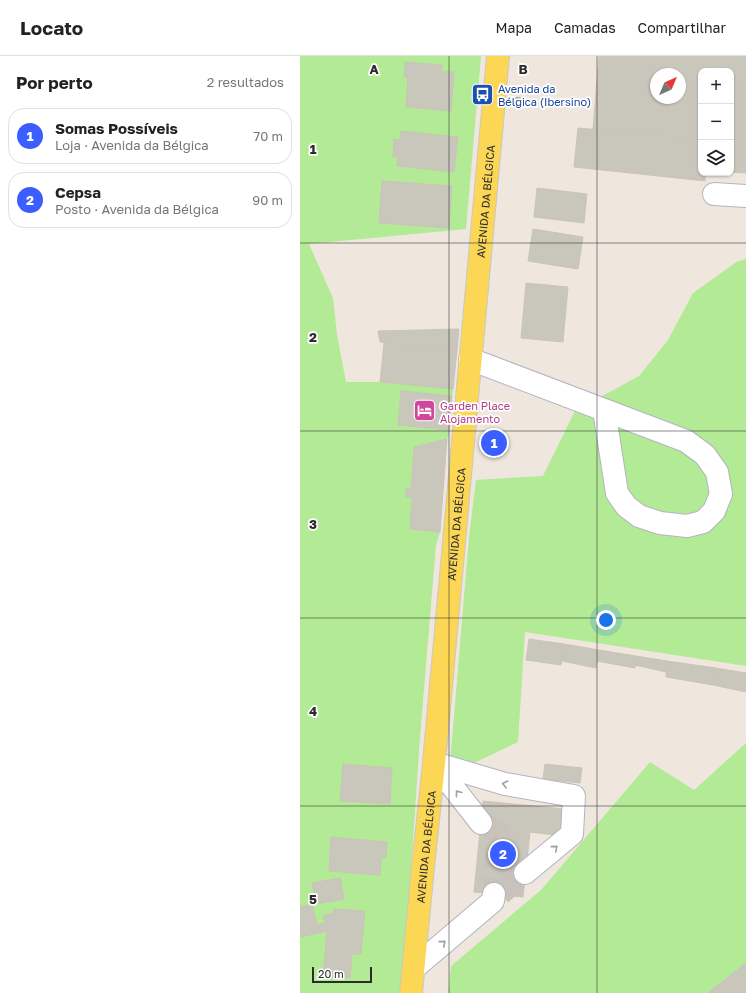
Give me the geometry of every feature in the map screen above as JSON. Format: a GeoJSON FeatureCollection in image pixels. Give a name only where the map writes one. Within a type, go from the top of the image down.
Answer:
{"type":"FeatureCollection","features":[{"type":"Feature","properties":{"kind":"main road","name":"AVENIDA DA BÉLGICA"},"geometry":{"type":"LineString","coordinates":[[411,993],[434,763],[498,56]]}},
{"type":"Feature","properties":{"kind":"lane"},"geometry":{"type":"LineString","coordinates":[[714,194],[746,196]]}},
{"type":"Feature","properties":{"kind":"lane"},"geometry":{"type":"LineString","coordinates":[[470,359],[686,441],[705,454],[717,472],[721,494],[714,511],[703,522],[687,526],[660,523],[639,516],[626,506],[617,493],[604,410]]}},
{"type":"Feature","properties":{"kind":"lane"},"geometry":{"type":"LineString","coordinates":[[434,763],[481,823]]}},
{"type":"Feature","properties":{"kind":"lane"},"geometry":{"type":"LineString","coordinates":[[434,763],[505,784],[574,796],[572,834],[525,873]]}},
{"type":"Feature","properties":{"kind":"lane"},"geometry":{"type":"LineString","coordinates":[[414,968],[496,896]]}},
{"type":"Feature","properties":{"kind":"green space"},"geometry":{"type":"Polygon","coordinates":[[[300,56],[481,56],[466,229],[309,244],[333,298],[337,335],[346,382],[380,382],[453,389],[449,434],[447,439],[414,447],[411,489],[406,489],[406,497],[412,497],[410,529],[440,532],[436,545],[420,737],[410,885],[400,993],[300,993],[300,56]]]}},
{"type":"Feature","properties":{"kind":"green space"},"geometry":{"type":"Polygon","coordinates":[[[746,259],[746,666],[525,632],[518,742],[449,775],[469,537],[476,480],[543,476],[575,411],[639,376],[668,340],[693,293],[738,261],[746,259]]]}},
{"type":"Feature","properties":{"kind":"green space"},"geometry":{"type":"Polygon","coordinates":[[[746,743],[746,993],[448,993],[451,966],[541,890],[650,762],[694,790],[746,743]]]}},
{"type":"Feature","properties":{"kind":"building"},"geometry":{"type":"Polygon","coordinates":[[[599,56],[746,56],[746,173],[734,172],[734,68],[698,68],[698,139],[593,129],[599,56]]]}},
{"type":"Feature","properties":{"kind":"building"},"geometry":{"type":"Polygon","coordinates":[[[405,62],[442,65],[441,71],[454,72],[451,111],[406,107],[408,77],[404,77],[405,62]]]}},
{"type":"Feature","properties":{"kind":"building"},"geometry":{"type":"Polygon","coordinates":[[[578,128],[698,139],[698,176],[705,176],[705,181],[574,167],[578,128]]]}},
{"type":"Feature","properties":{"kind":"building"},"geometry":{"type":"Polygon","coordinates":[[[401,131],[458,137],[454,172],[397,166],[398,157],[393,157],[394,139],[400,140],[401,131]]]}},
{"type":"Feature","properties":{"kind":"building"},"geometry":{"type":"Polygon","coordinates":[[[382,181],[452,186],[449,228],[379,223],[382,181]]]}},
{"type":"Feature","properties":{"kind":"building"},"geometry":{"type":"Polygon","coordinates":[[[537,188],[587,194],[584,223],[534,217],[537,188]]]}},
{"type":"Feature","properties":{"kind":"building"},"geometry":{"type":"Polygon","coordinates":[[[533,229],[583,237],[578,269],[528,261],[533,229]]]}},
{"type":"Feature","properties":{"kind":"building"},"geometry":{"type":"Polygon","coordinates":[[[526,283],[568,287],[563,342],[521,338],[526,283]]]}},
{"type":"Feature","properties":{"kind":"building"},"geometry":{"type":"Polygon","coordinates":[[[459,329],[457,350],[380,342],[378,331],[459,329]]]}},
{"type":"Feature","properties":{"kind":"building"},"geometry":{"type":"Polygon","coordinates":[[[384,343],[457,350],[453,389],[380,382],[384,343]]]}},
{"type":"Feature","properties":{"kind":"building","name":"Garden Place Alojamento"},"geometry":{"type":"Polygon","coordinates":[[[401,391],[452,396],[449,430],[398,425],[401,391]]]}},
{"type":"Feature","properties":{"kind":"building"},"geometry":{"type":"Polygon","coordinates":[[[447,439],[440,532],[410,529],[412,497],[406,497],[406,489],[411,489],[414,447],[447,439]]]}},
{"type":"Feature","properties":{"kind":"building"},"geometry":{"type":"Polygon","coordinates":[[[529,639],[564,644],[561,665],[526,660],[529,639]]]}},
{"type":"Feature","properties":{"kind":"building"},"geometry":{"type":"Polygon","coordinates":[[[564,644],[599,650],[596,668],[562,661],[564,644]]]}},
{"type":"Feature","properties":{"kind":"building"},"geometry":{"type":"Polygon","coordinates":[[[599,650],[636,656],[635,668],[597,661],[599,650]]]}},
{"type":"Feature","properties":{"kind":"building"},"geometry":{"type":"Polygon","coordinates":[[[636,656],[667,661],[666,672],[635,665],[636,656]]]}},
{"type":"Feature","properties":{"kind":"building"},"geometry":{"type":"Polygon","coordinates":[[[667,661],[716,668],[713,685],[666,677],[667,661]]]}},
{"type":"Feature","properties":{"kind":"building"},"geometry":{"type":"Polygon","coordinates":[[[716,668],[746,673],[746,692],[713,685],[716,668]]]}},
{"type":"Feature","properties":{"kind":"building"},"geometry":{"type":"Polygon","coordinates":[[[343,764],[392,768],[390,804],[340,801],[343,764]]]}},
{"type":"Feature","properties":{"kind":"building"},"geometry":{"type":"Polygon","coordinates":[[[545,764],[582,768],[580,783],[543,779],[545,764]]]}},
{"type":"Feature","properties":{"kind":"building"},"geometry":{"type":"Polygon","coordinates":[[[483,801],[564,809],[562,836],[530,832],[523,897],[474,892],[483,801]]]}},
{"type":"Feature","properties":{"kind":"building"},"geometry":{"type":"Polygon","coordinates":[[[331,837],[387,842],[386,858],[381,858],[380,875],[329,871],[331,837]]]}},
{"type":"Feature","properties":{"kind":"building"},"geometry":{"type":"Polygon","coordinates":[[[340,878],[344,899],[316,904],[312,883],[340,878]]]}},
{"type":"Feature","properties":{"kind":"building"},"geometry":{"type":"Polygon","coordinates":[[[312,904],[317,925],[325,923],[323,916],[333,913],[334,909],[365,911],[361,954],[352,954],[350,978],[323,976],[327,931],[300,937],[300,907],[312,904]]]}},
{"type":"Feature","properties":{"kind":"building"},"geometry":{"type":"Polygon","coordinates":[[[746,963],[746,993],[708,993],[746,963]]]}},
{"type":"Feature","properties":{"kind":"tunnel"},"geometry":{"type":"LineString","coordinates":[[481,823],[499,833],[494,894]]}},
{"type":"Feature","properties":{"kind":"tunnel"},"geometry":{"type":"LineString","coordinates":[[501,894],[525,873]]}},
{"type":"Feature","properties":{"kind":"place","name":"Avenida da Bélgica (Ibersino)"},"geometry":{"type":"Point","coordinates":[482,94]}},
{"type":"Feature","properties":{"kind":"place","name":"Garden Place Alojamento"},"geometry":{"type":"Point","coordinates":[425,411]}},
{"type":"Feature","properties":{"kind":"place","name":"Somas Possíveis"},"geometry":{"type":"Point","coordinates":[494,443]}},
{"type":"Feature","properties":{"kind":"place","name":"Cepsa"},"geometry":{"type":"Point","coordinates":[503,854]}}]}
